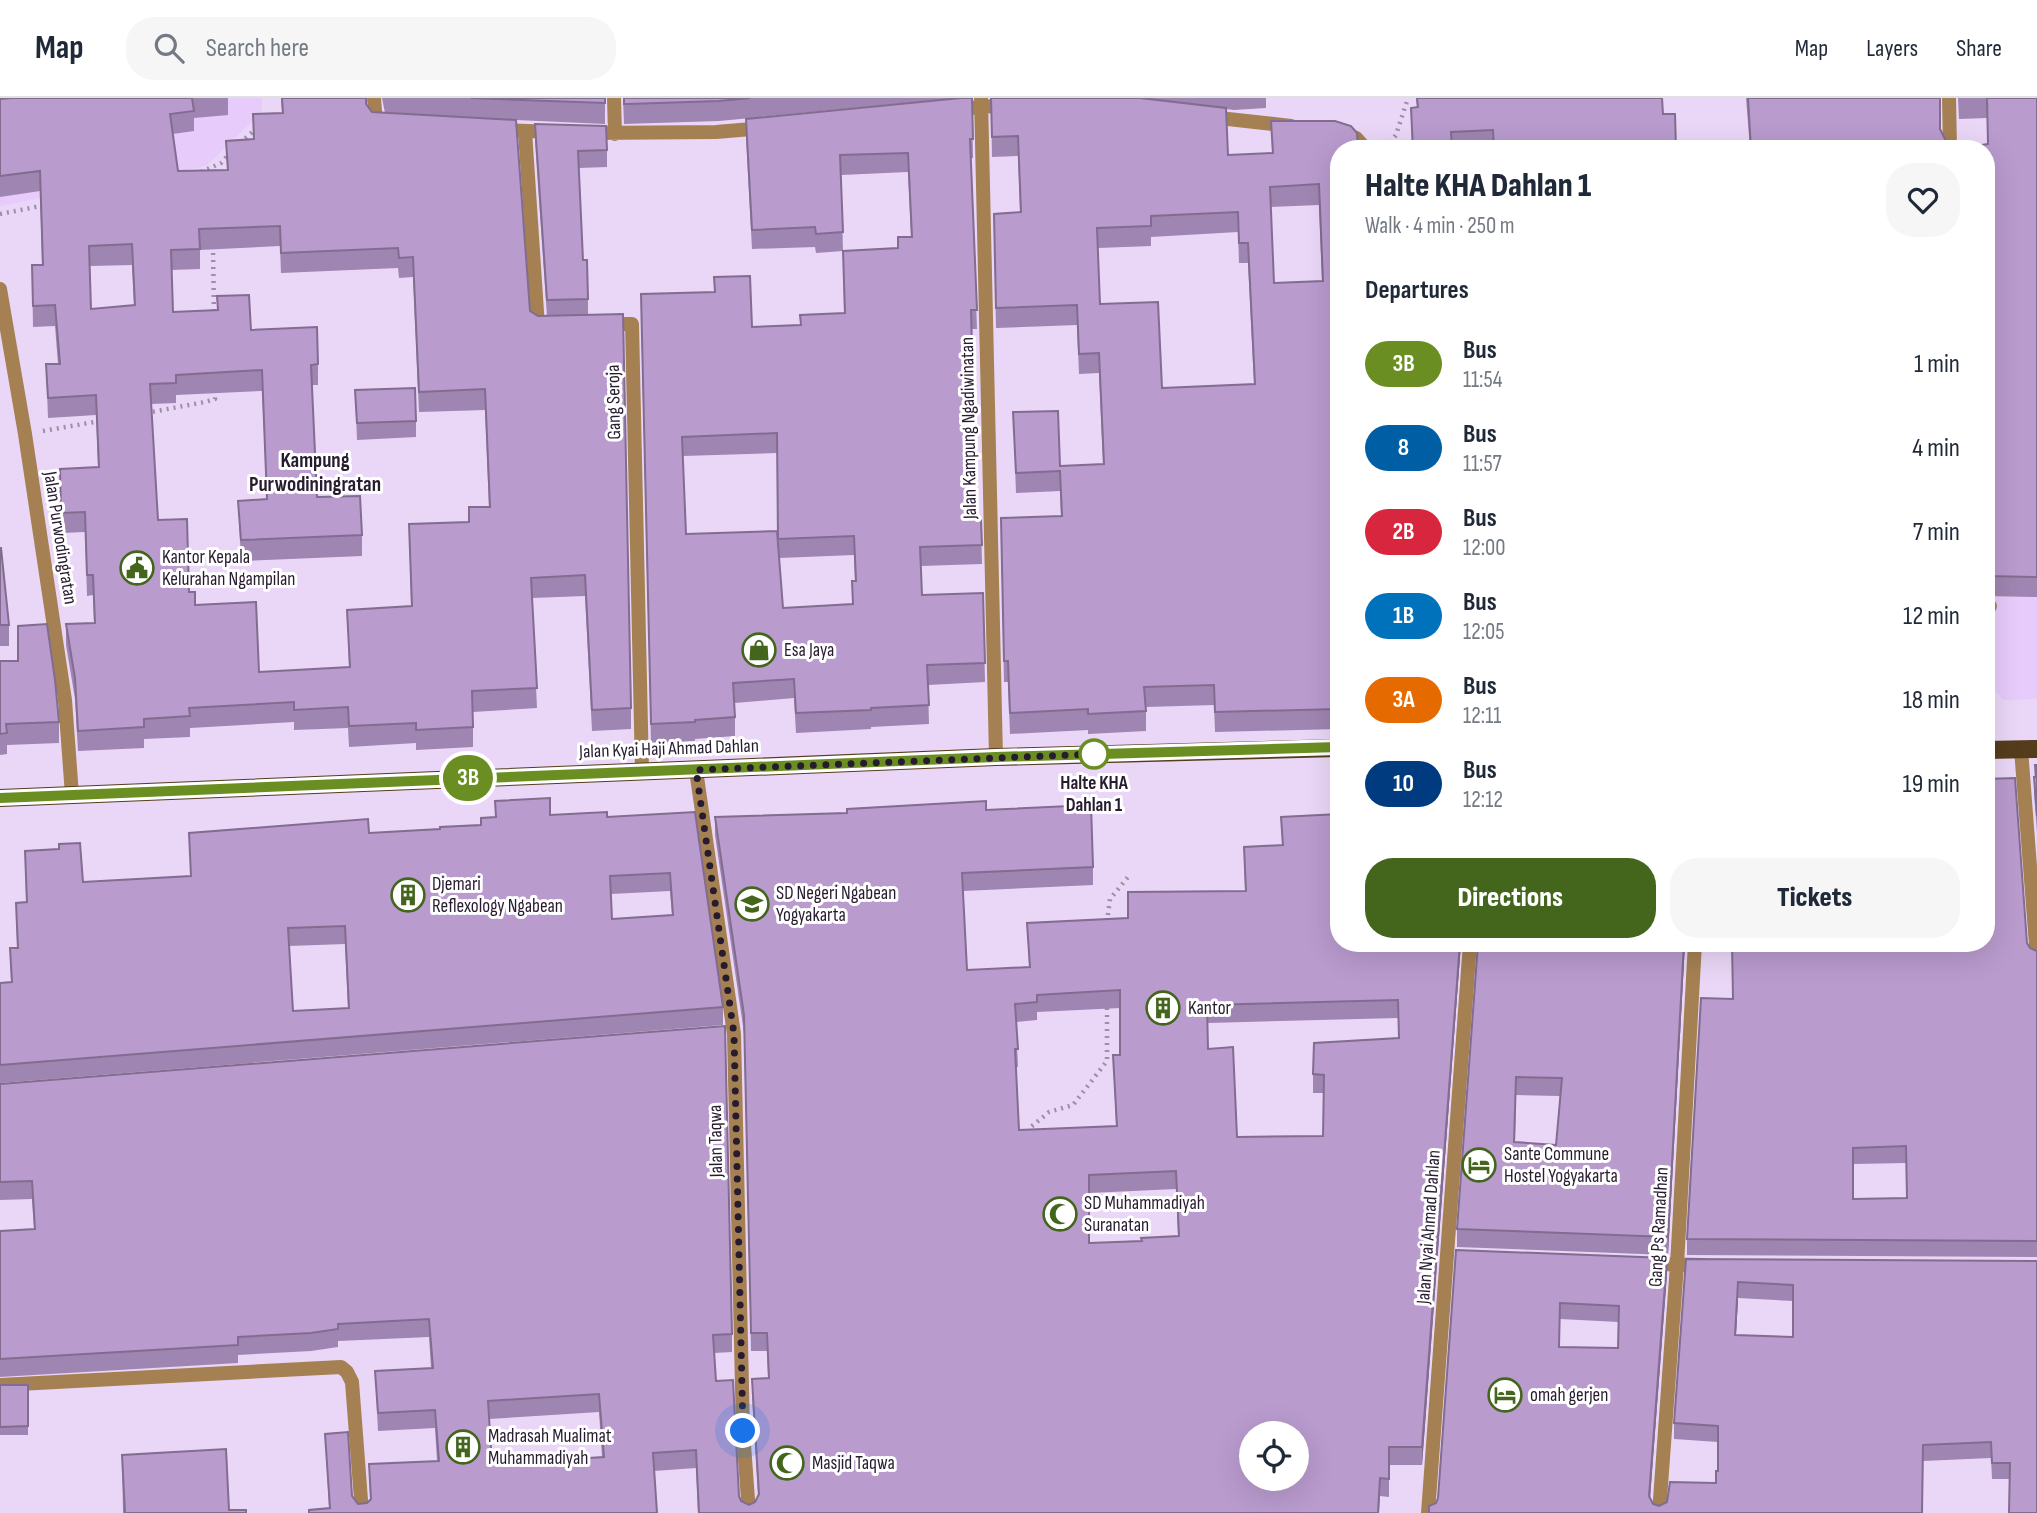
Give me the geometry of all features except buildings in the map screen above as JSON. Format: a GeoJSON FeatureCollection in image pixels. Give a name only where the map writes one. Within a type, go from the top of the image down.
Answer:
{"type":"FeatureCollection","features":[{"type":"Feature","properties":{"kind":"main road","name":"Jalan Kyai Haji Ahmad Dahlan"},"geometry":{"type":"LineString","coordinates":[[0,798],[996,757],[1330,748]]}},
{"type":"Feature","properties":{"kind":"main road"},"geometry":{"type":"LineString","coordinates":[[1995,750],[2029,749]]}},
{"type":"Feature","properties":{"kind":"street"},"geometry":{"type":"LineString","coordinates":[[374,98],[376,124],[400,126]]}},
{"type":"Feature","properties":{"kind":"street"},"geometry":{"type":"LineString","coordinates":[[614,98],[615,134]]}},
{"type":"Feature","properties":{"kind":"street"},"geometry":{"type":"LineString","coordinates":[[1949,98],[1950,140]]}},
{"type":"Feature","properties":{"kind":"street"},"geometry":{"type":"LineString","coordinates":[[942,110],[981,102],[1021,104]]}},
{"type":"Feature","properties":{"kind":"street","name":"Jalan Kampung Ngadiwinatan"},"geometry":{"type":"LineString","coordinates":[[981,102],[996,757]]}},
{"type":"Feature","properties":{"kind":"street"},"geometry":{"type":"LineString","coordinates":[[1194,115],[1303,127]]}},
{"type":"Feature","properties":{"kind":"street"},"geometry":{"type":"LineString","coordinates":[[486,130],[615,134],[716,132],[784,126]]}},
{"type":"Feature","properties":{"kind":"street"},"geometry":{"type":"LineString","coordinates":[[525,131],[538,327],[565,326]]}},
{"type":"Feature","properties":{"kind":"street"},"geometry":{"type":"LineString","coordinates":[[1326,131],[1358,140]]}},
{"type":"Feature","properties":{"kind":"street","name":"Jalan Purwodingratan"},"geometry":{"type":"LineString","coordinates":[[0,289],[65,700],[72,795]]}},
{"type":"Feature","properties":{"kind":"street","name":"Gang Seroja"},"geometry":{"type":"LineString","coordinates":[[592,325],[632,324],[642,771]]}},
{"type":"Feature","properties":{"kind":"street"},"geometry":{"type":"LineString","coordinates":[[2029,749],[2037,958]]}},
{"type":"Feature","properties":{"kind":"street","name":"Jalan Taqwa"},"geometry":{"type":"LineString","coordinates":[[696,770],[727,1034],[743,1431],[749,1513]]}},
{"type":"Feature","properties":{"kind":"street","name":"Jalan Nyai Ahmad Dahlan"},"geometry":{"type":"LineString","coordinates":[[1428,1513],[1452,1256],[1469,952]]}},
{"type":"Feature","properties":{"kind":"street","name":"Gang Ps Ramadhan"},"geometry":{"type":"LineString","coordinates":[[1659,1513],[1677,1265],[1694,952]]}},
{"type":"Feature","properties":{"kind":"street"},"geometry":{"type":"LineString","coordinates":[[1636,1264],[1718,1265]]}},
{"type":"Feature","properties":{"kind":"street"},"geometry":{"type":"LineString","coordinates":[[0,1385],[341,1367],[352,1382],[362,1513]]}},
{"type":"Feature","properties":{"kind":"path"},"geometry":{"type":"LineString","coordinates":[[1392,140],[1408,98]]}},
{"type":"Feature","properties":{"kind":"path"},"geometry":{"type":"LineString","coordinates":[[193,175],[221,163],[255,129],[264,124]]}},
{"type":"Feature","properties":{"kind":"path"},"geometry":{"type":"LineString","coordinates":[[0,214],[51,204]]}},
{"type":"Feature","properties":{"kind":"path"},"geometry":{"type":"LineString","coordinates":[[212,238],[214,324]]}},
{"type":"Feature","properties":{"kind":"path"},"geometry":{"type":"LineString","coordinates":[[141,414],[215,398],[215,377]]}},
{"type":"Feature","properties":{"kind":"path"},"geometry":{"type":"LineString","coordinates":[[25,434],[102,421]]}},
{"type":"Feature","properties":{"kind":"path"},"geometry":{"type":"LineString","coordinates":[[1106,927],[1110,899],[1128,877]]}},
{"type":"Feature","properties":{"kind":"path"},"geometry":{"type":"LineString","coordinates":[[1031,1140],[1031,1126],[1049,1112],[1073,1105],[1107,1062],[1107,994]]}},
{"type":"Feature","properties":{"kind":"shaded area"},"geometry":{"type":"Polygon","coordinates":[[[0,98],[262,98],[262,112],[206,166],[0,206],[0,98]]]}},
{"type":"Feature","properties":{"kind":"shaded area"},"geometry":{"type":"Polygon","coordinates":[[[1995,244],[2037,245],[2037,699],[2003,700],[1995,691],[1995,244]]]}},
{"type":"Feature","properties":{"kind":"bus line","name":"3B"},"geometry":{"type":"LineString","coordinates":[[0,798],[996,757],[1330,747]]}},
{"type":"Feature","properties":{"kind":"place","name":"Kantor Kepala Kelurahan Ngampilan"},"geometry":{"type":"Point","coordinates":[137,568]}},
{"type":"Feature","properties":{"kind":"place","name":"Esa Jaya"},"geometry":{"type":"Point","coordinates":[759,650]}},
{"type":"Feature","properties":{"kind":"place","name":"Halte KHA Dahlan 1"},"geometry":{"type":"Point","coordinates":[1094,754]}},
{"type":"Feature","properties":{"kind":"place","name":"Djemari Reflexology Ngabean"},"geometry":{"type":"Point","coordinates":[408,895]}},
{"type":"Feature","properties":{"kind":"place","name":"SD Negeri Ngabean Yogyakarta"},"geometry":{"type":"Point","coordinates":[752,904]}},
{"type":"Feature","properties":{"kind":"place","name":"Kantor"},"geometry":{"type":"Point","coordinates":[1163,1008]}},
{"type":"Feature","properties":{"kind":"place","name":"Sante Commune Hostel Yogyakarta"},"geometry":{"type":"Point","coordinates":[1479,1165]}},
{"type":"Feature","properties":{"kind":"place","name":"SD Muhammadiyah Suranatan"},"geometry":{"type":"Point","coordinates":[1060,1214]}},
{"type":"Feature","properties":{"kind":"place","name":"omah gerjen"},"geometry":{"type":"Point","coordinates":[1505,1395]}},
{"type":"Feature","properties":{"kind":"place","name":"Madrasah Mualimat Muhammadiyah"},"geometry":{"type":"Point","coordinates":[463,1447]}},
{"type":"Feature","properties":{"kind":"place","name":"Masjid Taqwa"},"geometry":{"type":"Point","coordinates":[787,1463]}},
{"type":"Feature","properties":{"kind":"district","name":"Kampung Purwodiningratan"},"geometry":{"type":"Point","coordinates":[315,472]}},
{"type":"Feature","properties":{"kind":"route"},"geometry":{"type":"LineString","coordinates":[[743,1431],[734,1034],[696,770],[1094,754]]}}]}
